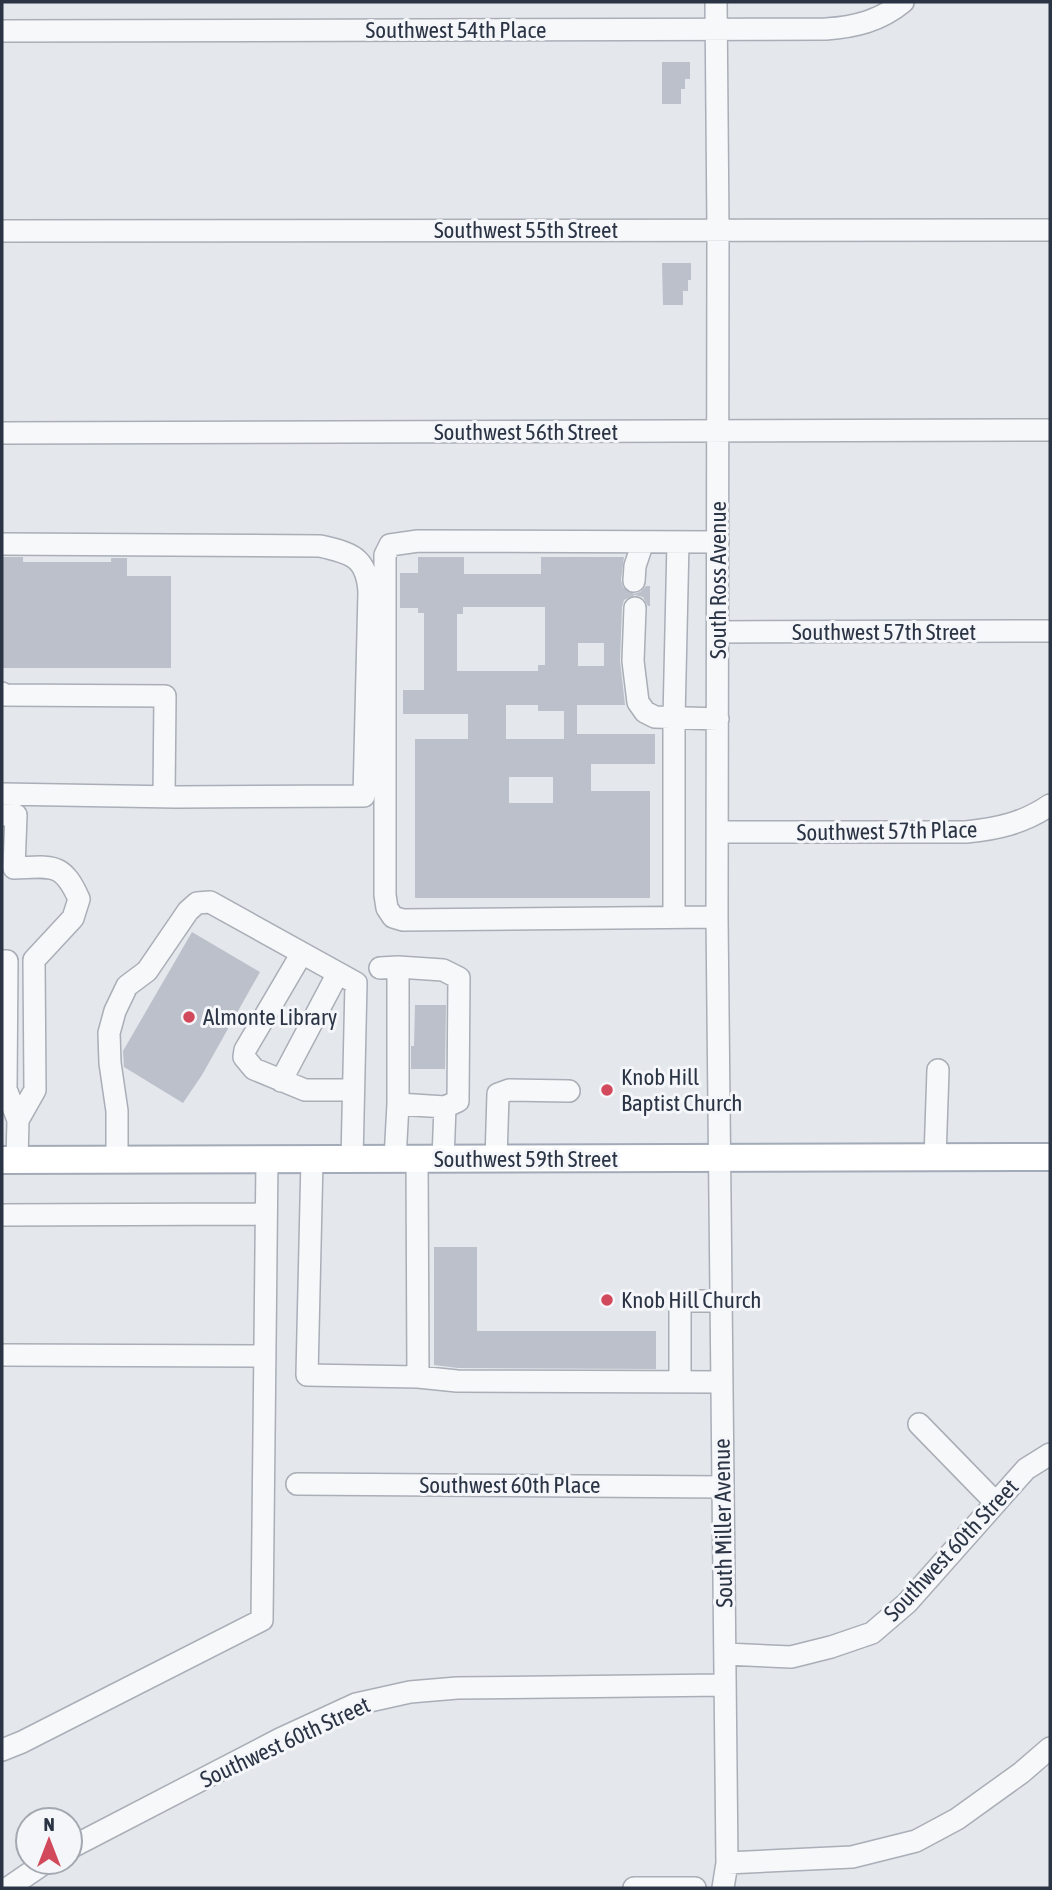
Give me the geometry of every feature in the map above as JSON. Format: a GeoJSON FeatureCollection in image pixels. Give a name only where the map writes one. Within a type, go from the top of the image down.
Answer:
{"type":"FeatureCollection","features":[{"type":"Feature","properties":{"kind":"main road","name":"Southwest 59th Street"},"geometry":{"type":"LineString","coordinates":[[10,1160],[1050,1157]]}},
{"type":"Feature","properties":{"kind":"street","name":"South Ross Avenue"},"geometry":{"type":"LineString","coordinates":[[716,2],[719,1158]]}},
{"type":"Feature","properties":{"kind":"street","name":"Southwest 54th Place"},"geometry":{"type":"LineString","coordinates":[[2,31],[850,27],[873,21],[903,2]]}},
{"type":"Feature","properties":{"kind":"street","name":"Southwest 55th Street"},"geometry":{"type":"LineString","coordinates":[[2,231],[1050,230]]}},
{"type":"Feature","properties":{"kind":"street","name":"Southwest 56th Street"},"geometry":{"type":"LineString","coordinates":[[2,433],[1050,430]]}},
{"type":"Feature","properties":{"kind":"street"},"geometry":{"type":"LineString","coordinates":[[717,918],[403,920],[393,917],[387,908],[385,895],[385,555],[390,545],[418,541],[718,542]]}},
{"type":"Feature","properties":{"kind":"street"},"geometry":{"type":"LineString","coordinates":[[634,581],[635,566],[643,542]]}},
{"type":"Feature","properties":{"kind":"street"},"geometry":{"type":"LineString","coordinates":[[674,918],[674,719],[678,542]]}},
{"type":"Feature","properties":{"kind":"street"},"geometry":{"type":"LineString","coordinates":[[2,544],[320,546],[344,551],[359,560],[368,576],[369,592],[364,796],[164,797],[2,794]]}},
{"type":"Feature","properties":{"kind":"street"},"geometry":{"type":"LineString","coordinates":[[635,608],[633,661],[638,702],[645,712],[655,717],[674,719],[718,719]]}},
{"type":"Feature","properties":{"kind":"street","name":"Southwest 57th Street"},"geometry":{"type":"LineString","coordinates":[[718,632],[1050,631]]}},
{"type":"Feature","properties":{"kind":"street"},"geometry":{"type":"LineString","coordinates":[[2,692],[4,695],[165,696],[164,797]]}},
{"type":"Feature","properties":{"kind":"street","name":"Southwest 57th Place"},"geometry":{"type":"LineString","coordinates":[[718,832],[966,832],[995,829],[1018,822],[1050,804]]}},
{"type":"Feature","properties":{"kind":"street"},"geometry":{"type":"LineString","coordinates":[[2,815],[16,815],[8,869],[52,867],[70,879],[79,899],[73,918],[34,960],[35,1090],[18,1120],[10,1160]]}},
{"type":"Feature","properties":{"kind":"street"},"geometry":{"type":"LineString","coordinates":[[117,1160],[117,1111],[109,1033],[115,1012],[127,986],[148,971],[188,911],[197,903],[210,902],[355,984],[352,1160]]}},
{"type":"Feature","properties":{"kind":"street"},"geometry":{"type":"LineString","coordinates":[[302,953],[245,1049],[244,1057],[254,1069],[304,1090],[353,1090]]}},
{"type":"Feature","properties":{"kind":"street"},"geometry":{"type":"LineString","coordinates":[[18,1120],[6,1089],[5,961],[34,960]]}},
{"type":"Feature","properties":{"kind":"street"},"geometry":{"type":"LineString","coordinates":[[398,1104],[445,1107],[458,1101],[459,978],[443,970],[389,968],[398,1104],[419,1159],[418,1377]]}},
{"type":"Feature","properties":{"kind":"street"},"geometry":{"type":"LineString","coordinates":[[281,1081],[338,973]]}},
{"type":"Feature","properties":{"kind":"street"},"geometry":{"type":"LineString","coordinates":[[935,1158],[938,1070]]}},
{"type":"Feature","properties":{"kind":"street"},"geometry":{"type":"LineString","coordinates":[[496,1159],[498,1094],[509,1090],[569,1091]]}},
{"type":"Feature","properties":{"kind":"street"},"geometry":{"type":"LineString","coordinates":[[419,1159],[445,1107]]}},
{"type":"Feature","properties":{"kind":"street","name":"South Miller Avenue"},"geometry":{"type":"LineString","coordinates":[[719,1158],[727,1863],[723,1888]]}},
{"type":"Feature","properties":{"kind":"street"},"geometry":{"type":"LineString","coordinates":[[2,1749],[34,1736],[262,1620],[267,1159]]}},
{"type":"Feature","properties":{"kind":"street"},"geometry":{"type":"LineString","coordinates":[[312,1159],[307,1376],[418,1377],[457,1381],[722,1382]]}},
{"type":"Feature","properties":{"kind":"street"},"geometry":{"type":"LineString","coordinates":[[2,1215],[266,1214]]}},
{"type":"Feature","properties":{"kind":"street"},"geometry":{"type":"LineString","coordinates":[[680,1381],[680,1306],[685,1301],[721,1301]]}},
{"type":"Feature","properties":{"kind":"street"},"geometry":{"type":"LineString","coordinates":[[2,1354],[265,1356]]}},
{"type":"Feature","properties":{"kind":"street"},"geometry":{"type":"LineString","coordinates":[[919,1424],[996,1503]]}},
{"type":"Feature","properties":{"kind":"street","name":"Southwest 60th Street"},"geometry":{"type":"LineString","coordinates":[[725,1654],[791,1657],[872,1633],[907,1603],[1026,1469],[1050,1454]]}},
{"type":"Feature","properties":{"kind":"street","name":"Southwest 60th Place"},"geometry":{"type":"LineString","coordinates":[[297,1484],[723,1487]]}},
{"type":"Feature","properties":{"kind":"street","name":"Southwest 60th Street"},"geometry":{"type":"LineString","coordinates":[[84,1841],[280,1739],[356,1704],[410,1692],[457,1688],[725,1685]]}},
{"type":"Feature","properties":{"kind":"street"},"geometry":{"type":"LineString","coordinates":[[727,1863],[852,1857],[916,1842],[957,1819],[1021,1773],[1050,1748]]}},
{"type":"Feature","properties":{"kind":"street"},"geometry":{"type":"LineString","coordinates":[[8,1888],[26,1876]]}},
{"type":"Feature","properties":{"kind":"street"},"geometry":{"type":"LineString","coordinates":[[634,1888],[695,1888]]}},
{"type":"Feature","properties":{"kind":"building"},"geometry":{"type":"Polygon","coordinates":[[[662,62],[690,62],[690,79],[685,79],[685,89],[681,89],[681,104],[662,104],[662,62]]]}},
{"type":"Feature","properties":{"kind":"building"},"geometry":{"type":"Polygon","coordinates":[[[662,263],[691,263],[691,280],[688,280],[688,291],[683,291],[683,305],[663,305],[662,263]]]}},
{"type":"Feature","properties":{"kind":"building"},"geometry":{"type":"Polygon","coordinates":[[[2,557],[23,557],[23,562],[111,562],[111,558],[127,558],[127,576],[171,576],[171,668],[2,668],[2,557]]]}},
{"type":"Feature","properties":{"kind":"building"},"geometry":{"type":"Polygon","coordinates":[[[418,557],[464,557],[464,574],[541,574],[541,557],[624,557],[621,580],[623,587],[634,594],[650,586],[650,606],[643,597],[635,595],[624,600],[622,607],[620,661],[625,705],[577,705],[577,734],[655,734],[655,764],[591,764],[591,791],[650,791],[650,898],[415,898],[415,739],[468,739],[468,714],[403,714],[403,690],[424,690],[424,613],[418,613],[418,608],[400,608],[400,573],[418,573],[418,557]],[[463,607],[463,614],[457,614],[457,671],[538,671],[538,665],[545,665],[545,607],[463,607]],[[578,643],[578,666],[604,666],[604,643],[578,643]],[[506,705],[506,739],[564,739],[564,711],[538,711],[538,705],[506,705]],[[509,777],[509,803],[553,803],[553,777],[509,777]]]}},
{"type":"Feature","properties":{"kind":"building","name":"Almonte Library"},"geometry":{"type":"Polygon","coordinates":[[[192,932],[260,972],[202,1075],[183,1103],[124,1067],[123,1051],[192,932]]]}},
{"type":"Feature","properties":{"kind":"building"},"geometry":{"type":"Polygon","coordinates":[[[415,1005],[446,1005],[445,1069],[411,1069],[415,1005]]]}},
{"type":"Feature","properties":{"kind":"building"},"geometry":{"type":"Polygon","coordinates":[[[434,1247],[477,1247],[477,1331],[656,1331],[656,1369],[458,1368],[434,1365],[434,1247]]]}},
{"type":"Feature","properties":{"kind":"place","name":"Almonte Library"},"geometry":{"type":"Point","coordinates":[189,1017]}},
{"type":"Feature","properties":{"kind":"place","name":"Knob Hill Baptist Church"},"geometry":{"type":"Point","coordinates":[607,1090]}},
{"type":"Feature","properties":{"kind":"place","name":"Knob Hill Church"},"geometry":{"type":"Point","coordinates":[607,1300]}}]}
